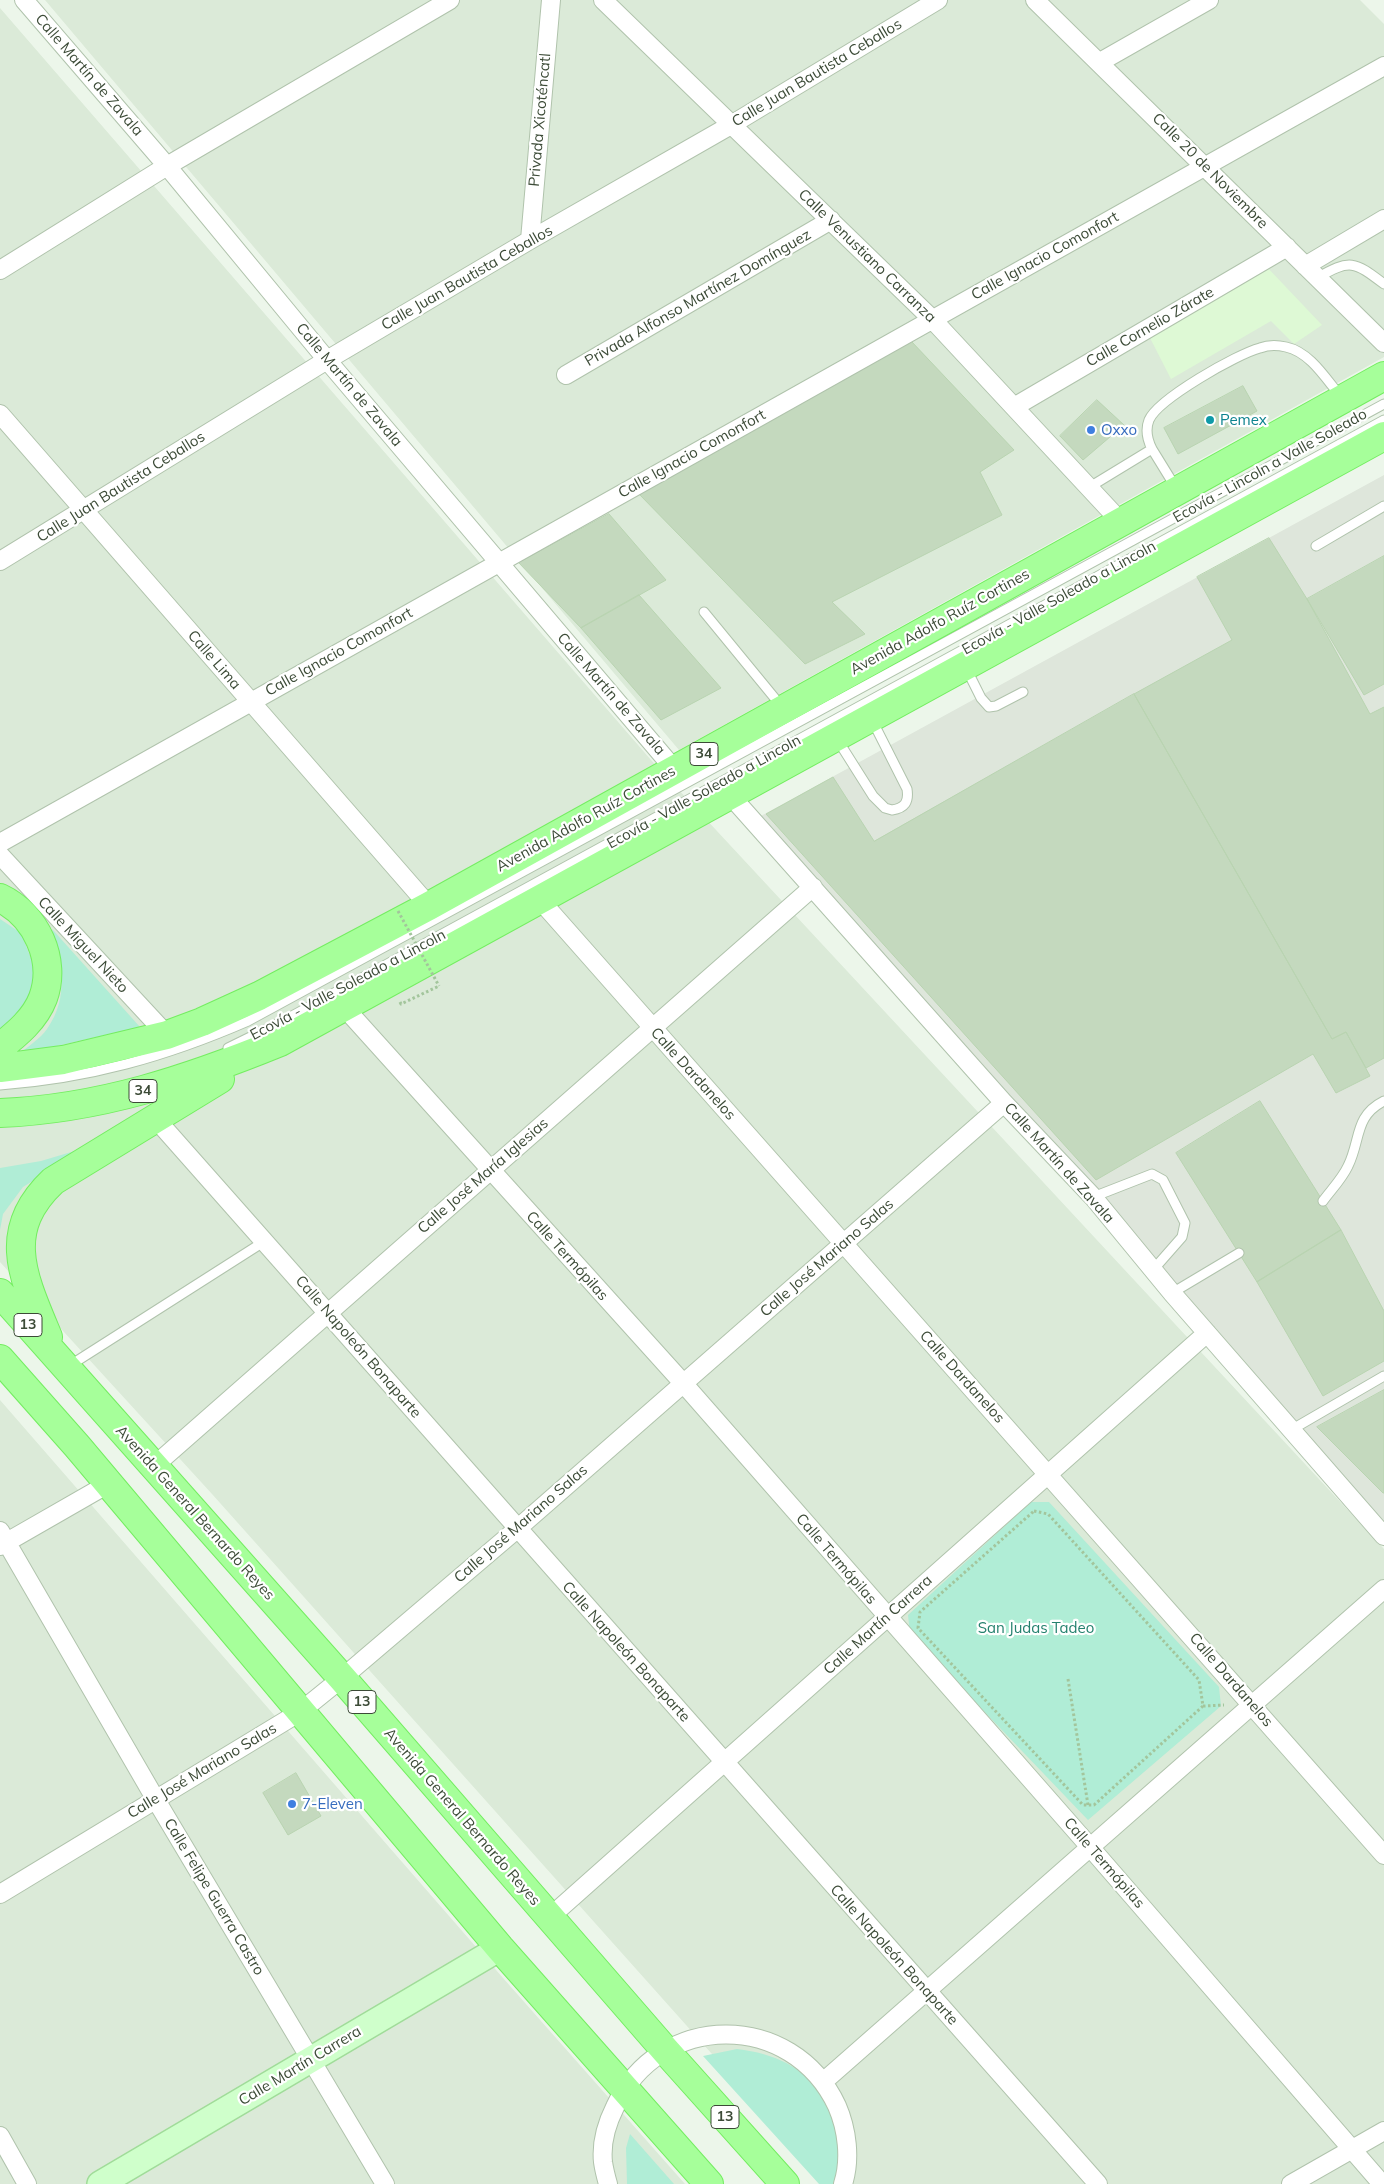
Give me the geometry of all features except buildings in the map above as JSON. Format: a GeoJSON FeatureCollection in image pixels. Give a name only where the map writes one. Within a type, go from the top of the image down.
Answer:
{"type":"FeatureCollection","features":[{"type":"Feature","properties":{"kind":"main road","name":"Avenida Adolfo Ruíz Cortines"},"geometry":{"type":"LineString","coordinates":[[0,1068],[63,1060],[167,1035],[238,1007],[430,906],[1384,376]]}},
{"type":"Feature","properties":{"kind":"main road","name":"34"},"geometry":{"type":"LineString","coordinates":[[0,1113],[56,1108],[129,1095],[192,1077],[280,1042],[1381,436]]}},
{"type":"Feature","properties":{"kind":"main road"},"geometry":{"type":"LineString","coordinates":[[0,898],[12,904],[28,918],[39,936],[46,958],[47,979],[43,998],[33,1015],[19,1032],[0,1047]]}},
{"type":"Feature","properties":{"kind":"main road"},"geometry":{"type":"LineString","coordinates":[[62,1362],[23,1273],[17,1236],[20,1220],[38,1194],[53,1181],[280,1042]]}},
{"type":"Feature","properties":{"kind":"main road","name":"Avenida General Bernardo Reyes"},"geometry":{"type":"LineString","coordinates":[[0,1293],[342,1678],[665,2050],[785,2184]]}},
{"type":"Feature","properties":{"kind":"main road"},"geometry":{"type":"LineString","coordinates":[[0,1358],[500,1948],[709,2184]]}},
{"type":"Feature","properties":{"kind":"street","name":"Calle Martín de Zavala"},"geometry":{"type":"LineString","coordinates":[[24,0],[168,166],[327,360],[675,770]]}},
{"type":"Feature","properties":{"kind":"street"},"geometry":{"type":"LineString","coordinates":[[0,270],[168,166],[450,0]]}},
{"type":"Feature","properties":{"kind":"street","name":"Privada Xicoténcatl"},"geometry":{"type":"LineString","coordinates":[[530,240],[551,0]]}},
{"type":"Feature","properties":{"kind":"street","name":"Calle Venustiano Carranza"},"geometry":{"type":"LineString","coordinates":[[603,0],[932,319],[1121,522]]}},
{"type":"Feature","properties":{"kind":"street","name":"Calle Juan Bautista Ceballos"},"geometry":{"type":"LineString","coordinates":[[0,561],[327,360],[530,240],[731,125],[938,0]]}},
{"type":"Feature","properties":{"kind":"street","name":"Calle 20 de Noviembre"},"geometry":{"type":"LineString","coordinates":[[1035,0],[1384,343]]}},
{"type":"Feature","properties":{"kind":"street"},"geometry":{"type":"LineString","coordinates":[[1100,62],[1209,0]]}},
{"type":"Feature","properties":{"kind":"street","name":"Calle Ignacio Comonfort"},"geometry":{"type":"LineString","coordinates":[[0,843],[1384,66]]}},
{"type":"Feature","properties":{"kind":"street"},"geometry":{"type":"LineString","coordinates":[[1311,272],[1384,219]]}},
{"type":"Feature","properties":{"kind":"street","name":"Privada Alfonso Martínez Domínguez"},"geometry":{"type":"LineString","coordinates":[[566,375],[831,220]]}},
{"type":"Feature","properties":{"kind":"street","name":"Calle Cornelio Zárate"},"geometry":{"type":"LineString","coordinates":[[1014,407],[1287,248]]}},
{"type":"Feature","properties":{"kind":"street","name":"Calle Lima"},"geometry":{"type":"LineString","coordinates":[[0,414],[430,906]]}},
{"type":"Feature","properties":{"kind":"street","name":"Calle Martín de Zavala"},"geometry":{"type":"LineString","coordinates":[[730,795],[1004,1103],[1093,1197],[1172,1293],[1384,1536]]}},
{"type":"Feature","properties":{"kind":"street","name":"Calle Miguel Nieto"},"geometry":{"type":"LineString","coordinates":[[0,855],[167,1035]]}},
{"type":"Feature","properties":{"kind":"street","name":"Calle José María Iglesias"},"geometry":{"type":"LineString","coordinates":[[154,1466],[813,887]]}},
{"type":"Feature","properties":{"kind":"street","name":"Calle Dardanelos"},"geometry":{"type":"LineString","coordinates":[[540,900],[1384,1855]]}},
{"type":"Feature","properties":{"kind":"street","name":"Calle Termópilas"},"geometry":{"type":"LineString","coordinates":[[344,1007],[683,1383],[887,1618],[1090,1847],[1382,2184]]}},
{"type":"Feature","properties":{"kind":"street","name":"Calle José Mariano Salas"},"geometry":{"type":"LineString","coordinates":[[0,1894],[300,1712],[517,1529],[1004,1103]]}},
{"type":"Feature","properties":{"kind":"street","name":"Calle Napoleón Bonaparte"},"geometry":{"type":"LineString","coordinates":[[155,1118],[1098,2184]]}},
{"type":"Feature","properties":{"kind":"street","name":"Calle Martín Carrera"},"geometry":{"type":"LineString","coordinates":[[550,1917],[1207,1333]]}},
{"type":"Feature","properties":{"kind":"street"},"geometry":{"type":"LineString","coordinates":[[2,1540],[108,1484]]}},
{"type":"Feature","properties":{"kind":"street","name":"Calle Felipe Guerra Castro"},"geometry":{"type":"LineString","coordinates":[[2,1540],[384,2184]]}},
{"type":"Feature","properties":{"kind":"street"},"geometry":{"type":"LineString","coordinates":[[823,2082],[1384,1589]]}},
{"type":"Feature","properties":{"kind":"street","name":"Calle Martín Carrera"},"geometry":{"type":"LineString","coordinates":[[100,2184],[500,1948]]}},
{"type":"Feature","properties":{"kind":"street"},"geometry":{"type":"LineString","coordinates":[[608,2184],[603,2160],[607,2123],[623,2089],[642,2067],[665,2050],[692,2038],[721,2034],[751,2036],[778,2046],[803,2061],[823,2082],[840,2113],[844,2129],[847,2163],[843,2184]]}},
{"type":"Feature","properties":{"kind":"street"},"geometry":{"type":"LineString","coordinates":[[1290,2184],[1384,2131]]}},
{"type":"Feature","properties":{"kind":"street"},"geometry":{"type":"LineString","coordinates":[[0,2136],[27,2184]]}},
{"type":"Feature","properties":{"kind":"lane"},"geometry":{"type":"LineString","coordinates":[[1311,272],[1340,265],[1357,266],[1384,284]]}},
{"type":"Feature","properties":{"kind":"lane"},"geometry":{"type":"LineString","coordinates":[[1177,491],[1152,449],[1146,434],[1147,426],[1156,410],[1166,401],[1229,362],[1259,348],[1271,345],[1287,347],[1298,351],[1308,358],[1343,399]]}},
{"type":"Feature","properties":{"kind":"lane","name":"Ecovía - Lincoln a Valle Soleado"},"geometry":{"type":"LineString","coordinates":[[0,1086],[51,1080],[108,1070],[158,1057],[200,1042],[248,1021],[1384,404]]}},
{"type":"Feature","properties":{"kind":"lane","name":"Ecovía - Valle Soleado a Lincoln"},"geometry":{"type":"LineString","coordinates":[[218,1052],[281,1022],[1381,436]]}},
{"type":"Feature","properties":{"kind":"lane"},"geometry":{"type":"LineString","coordinates":[[1088,488],[1152,449]]}},
{"type":"Feature","properties":{"kind":"lane"},"geometry":{"type":"LineString","coordinates":[[1316,546],[1384,506]]}},
{"type":"Feature","properties":{"kind":"lane"},"geometry":{"type":"LineString","coordinates":[[704,612],[784,709]]}},
{"type":"Feature","properties":{"kind":"lane"},"geometry":{"type":"LineString","coordinates":[[964,666],[981,698],[989,707],[996,706],[1024,692]]}},
{"type":"Feature","properties":{"kind":"lane"},"geometry":{"type":"LineString","coordinates":[[835,737],[879,803],[892,810],[903,806],[907,802],[907,789],[871,718]]}},
{"type":"Feature","properties":{"kind":"lane"},"geometry":{"type":"LineString","coordinates":[[1323,1201],[1348,1166],[1361,1125],[1371,1107],[1384,1100]]}},
{"type":"Feature","properties":{"kind":"lane"},"geometry":{"type":"LineString","coordinates":[[1093,1197],[1152,1174],[1163,1180],[1185,1223],[1182,1237],[1153,1270]]}},
{"type":"Feature","properties":{"kind":"lane"},"geometry":{"type":"LineString","coordinates":[[62,1362],[265,1242]]}},
{"type":"Feature","properties":{"kind":"lane"},"geometry":{"type":"LineString","coordinates":[[1172,1293],[1239,1253]]}},
{"type":"Feature","properties":{"kind":"lane"},"geometry":{"type":"LineString","coordinates":[[1291,1430],[1384,1376]]}},
{"type":"Feature","properties":{"kind":"path"},"geometry":{"type":"LineString","coordinates":[[398,911],[439,986],[402,1004]]}},
{"type":"Feature","properties":{"kind":"path"},"geometry":{"type":"LineString","coordinates":[[1034,1511],[1048,1514],[1199,1680],[1203,1706],[1094,1805],[1088,1805],[1083,1805],[918,1628],[920,1612],[1034,1511]]}},
{"type":"Feature","properties":{"kind":"path"},"geometry":{"type":"LineString","coordinates":[[1068,1679],[1088,1805]]}},
{"type":"Feature","properties":{"kind":"shaded area"},"geometry":{"type":"Polygon","coordinates":[[[45,0],[1360,0],[1384,24],[1384,357],[679,750],[45,0]]]}},
{"type":"Feature","properties":{"kind":"shaded area"},"geometry":{"type":"Polygon","coordinates":[[[0,8],[651,760],[1384,1549],[1384,2184],[828,2184],[212,1494],[0,1262],[0,8]]]}},
{"type":"Feature","properties":{"kind":"shaded area"},"geometry":{"type":"Polygon","coordinates":[[[1266,266],[1322,325],[1294,344],[1271,321],[1171,379],[1149,336],[1266,266]]]}},
{"type":"Feature","properties":{"kind":"shaded area"},"geometry":{"type":"Polygon","coordinates":[[[1384,475],[1384,1529],[759,817],[1384,475]]]}},
{"type":"Feature","properties":{"kind":"shaded area"},"geometry":{"type":"Polygon","coordinates":[[[0,1400],[503,1978],[685,2184],[0,2184],[0,1400]]]}},
{"type":"Feature","properties":{"kind":"green space"},"geometry":{"type":"Polygon","coordinates":[[[0,919],[21,933],[34,966],[33,998],[6,1025],[0,1028],[0,919]]]}},
{"type":"Feature","properties":{"kind":"green space"},"geometry":{"type":"Polygon","coordinates":[[[52,929],[140,1027],[18,1055],[44,1033],[59,1005],[62,980],[52,929]]]}},
{"type":"Feature","properties":{"kind":"green space"},"geometry":{"type":"Polygon","coordinates":[[[88,1147],[23,1187],[3,1214],[0,1230],[0,1168],[41,1161],[88,1147]]]}},
{"type":"Feature","properties":{"kind":"green space","name":"San Judas Tadeo"},"geometry":{"type":"Polygon","coordinates":[[[1031,1502],[1049,1502],[1219,1687],[1221,1706],[1088,1820],[910,1634],[908,1615],[1031,1502]]]}},
{"type":"Feature","properties":{"kind":"green space"},"geometry":{"type":"Polygon","coordinates":[[[737,2049],[764,2054],[787,2063],[806,2076],[820,2092],[831,2111],[837,2133],[839,2157],[836,2184],[819,2184],[703,2056],[737,2049]]]}},
{"type":"Feature","properties":{"kind":"green space"},"geometry":{"type":"Polygon","coordinates":[[[630,2134],[674,2184],[627,2184],[626,2148],[630,2134]]]}},
{"type":"Feature","properties":{"kind":"place","name":"Pemex"},"geometry":{"type":"Point","coordinates":[1210,420]}},
{"type":"Feature","properties":{"kind":"place","name":"Oxxo"},"geometry":{"type":"Point","coordinates":[1091,430]}},
{"type":"Feature","properties":{"kind":"place","name":"7-Eleven"},"geometry":{"type":"Point","coordinates":[292,1804]}}]}
